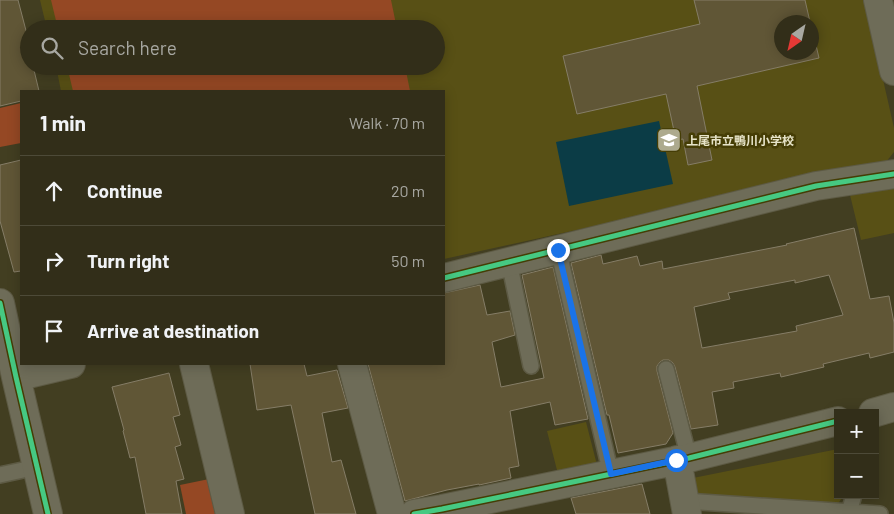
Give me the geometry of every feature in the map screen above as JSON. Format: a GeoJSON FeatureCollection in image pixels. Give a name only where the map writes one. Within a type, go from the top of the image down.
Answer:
{"type":"FeatureCollection","features":[{"type":"Feature","properties":{"kind":"street"},"geometry":{"type":"LineString","coordinates":[[878,0],[894,71]]}},
{"type":"Feature","properties":{"kind":"street"},"geometry":{"type":"LineString","coordinates":[[445,278],[816,186],[894,174]]}},
{"type":"Feature","properties":{"kind":"street"},"geometry":{"type":"LineString","coordinates":[[0,303],[48,514]]}},
{"type":"Feature","properties":{"kind":"street"},"geometry":{"type":"LineString","coordinates":[[16,376],[66,365]]}},
{"type":"Feature","properties":{"kind":"street"},"geometry":{"type":"LineString","coordinates":[[194,365],[230,514]]}},
{"type":"Feature","properties":{"kind":"street"},"geometry":{"type":"LineString","coordinates":[[352,365],[392,514]]}},
{"type":"Feature","properties":{"kind":"street"},"geometry":{"type":"LineString","coordinates":[[879,411],[894,407]]}},
{"type":"Feature","properties":{"kind":"street"},"geometry":{"type":"LineString","coordinates":[[414,514],[442,512],[683,459],[834,423]]}},
{"type":"Feature","properties":{"kind":"street"},"geometry":{"type":"LineString","coordinates":[[683,459],[686,508]]}},
{"type":"Feature","properties":{"kind":"lane"},"geometry":{"type":"LineString","coordinates":[[558,250],[611,474]]}},
{"type":"Feature","properties":{"kind":"lane"},"geometry":{"type":"LineString","coordinates":[[509,262],[531,366]]}},
{"type":"Feature","properties":{"kind":"lane"},"geometry":{"type":"LineString","coordinates":[[666,369],[683,459]]}},
{"type":"Feature","properties":{"kind":"lane"},"geometry":{"type":"LineString","coordinates":[[0,474],[37,467]]}},
{"type":"Feature","properties":{"kind":"lane"},"geometry":{"type":"LineString","coordinates":[[849,512],[853,499]]}},
{"type":"Feature","properties":{"kind":"lane"},"geometry":{"type":"LineString","coordinates":[[686,508],[880,514]]}},
{"type":"Feature","properties":{"kind":"shaded area","name":"上尾市立鴨川小学校"},"geometry":{"type":"Polygon","coordinates":[[[40,0],[865,0],[894,128],[894,152],[886,162],[445,259],[445,90],[61,90],[58,75],[445,75],[445,20],[45,20],[40,0]]]}},
{"type":"Feature","properties":{"kind":"shaded area"},"geometry":{"type":"Polygon","coordinates":[[[51,0],[391,0],[395,20],[56,20],[51,0]]]}},
{"type":"Feature","properties":{"kind":"shaded area"},"geometry":{"type":"Polygon","coordinates":[[[69,75],[407,75],[410,90],[73,90],[69,75]]]}},
{"type":"Feature","properties":{"kind":"shaded area"},"geometry":{"type":"Polygon","coordinates":[[[20,103],[20,143],[0,147],[0,108],[20,103]]]}},
{"type":"Feature","properties":{"kind":"shaded area"},"geometry":{"type":"Polygon","coordinates":[[[894,185],[894,233],[861,240],[850,195],[894,185]]]}},
{"type":"Feature","properties":{"kind":"shaded area"},"geometry":{"type":"Polygon","coordinates":[[[586,422],[597,465],[558,474],[547,431],[586,422]]]}},
{"type":"Feature","properties":{"kind":"shaded area"},"geometry":{"type":"Polygon","coordinates":[[[834,450],[834,499],[841,499],[837,505],[696,496],[693,478],[834,450]]]}},
{"type":"Feature","properties":{"kind":"shaded area"},"geometry":{"type":"Polygon","coordinates":[[[214,478],[221,514],[186,514],[180,485],[214,478]]]}},
{"type":"Feature","properties":{"kind":"water"},"geometry":{"type":"Polygon","coordinates":[[[659,121],[673,184],[569,206],[556,142],[659,121]]]}},
{"type":"Feature","properties":{"kind":"building"},"geometry":{"type":"Polygon","coordinates":[[[0,0],[18,0],[23,20],[20,20],[20,75],[35,75],[39,90],[20,90],[20,101],[0,106],[0,0]]]}},
{"type":"Feature","properties":{"kind":"building"},"geometry":{"type":"Polygon","coordinates":[[[694,0],[805,0],[808,15],[774,15],[774,60],[810,60],[697,86],[712,160],[688,165],[683,139],[676,140],[666,94],[577,114],[563,56],[700,24],[694,0]]]}},
{"type":"Feature","properties":{"kind":"building"},"geometry":{"type":"Polygon","coordinates":[[[20,160],[20,271],[14,272],[0,221],[0,165],[20,160]]]}},
{"type":"Feature","properties":{"kind":"building"},"geometry":{"type":"Polygon","coordinates":[[[854,228],[870,299],[889,296],[894,323],[894,352],[870,358],[869,353],[823,364],[824,367],[781,377],[780,373],[733,382],[734,388],[712,392],[718,425],[691,429],[675,367],[669,360],[663,360],[657,366],[657,371],[673,433],[666,444],[618,453],[609,415],[607,415],[571,263],[601,255],[603,264],[637,256],[640,266],[662,261],[663,269],[854,228]],[[829,275],[795,283],[795,280],[728,293],[730,299],[694,307],[702,348],[797,331],[796,326],[843,315],[829,275]]]}},
{"type":"Feature","properties":{"kind":"building"},"geometry":{"type":"Polygon","coordinates":[[[553,267],[588,419],[555,425],[550,402],[510,411],[519,466],[509,468],[511,478],[447,490],[405,501],[368,365],[445,365],[445,293],[480,285],[487,315],[510,311],[515,335],[492,342],[501,387],[544,378],[522,275],[553,267]]]}},
{"type":"Feature","properties":{"kind":"building"},"geometry":{"type":"Polygon","coordinates":[[[250,365],[304,365],[307,376],[337,370],[348,408],[322,413],[332,462],[341,460],[356,514],[315,514],[291,405],[257,410],[250,365]]]}},
{"type":"Feature","properties":{"kind":"building"},"geometry":{"type":"Polygon","coordinates":[[[169,373],[180,415],[173,417],[181,445],[175,447],[184,479],[176,481],[182,514],[146,514],[135,457],[130,458],[112,387],[169,373]]]}},
{"type":"Feature","properties":{"kind":"building"},"geometry":{"type":"Polygon","coordinates":[[[642,484],[650,514],[576,514],[571,498],[642,484]]]}},
{"type":"Feature","properties":{"kind":"cycle path"},"geometry":{"type":"LineString","coordinates":[[445,278],[816,186],[894,174]]}},
{"type":"Feature","properties":{"kind":"cycle path"},"geometry":{"type":"LineString","coordinates":[[0,303],[48,514]]}},
{"type":"Feature","properties":{"kind":"cycle path"},"geometry":{"type":"LineString","coordinates":[[414,514],[689,458],[834,422]]}},
{"type":"Feature","properties":{"kind":"place","name":"上尾市立鴨川小学校"},"geometry":{"type":"Point","coordinates":[669,140]}},
{"type":"Feature","properties":{"kind":"route"},"geometry":{"type":"LineString","coordinates":[[558,250],[611,474],[676,460]]}}]}
